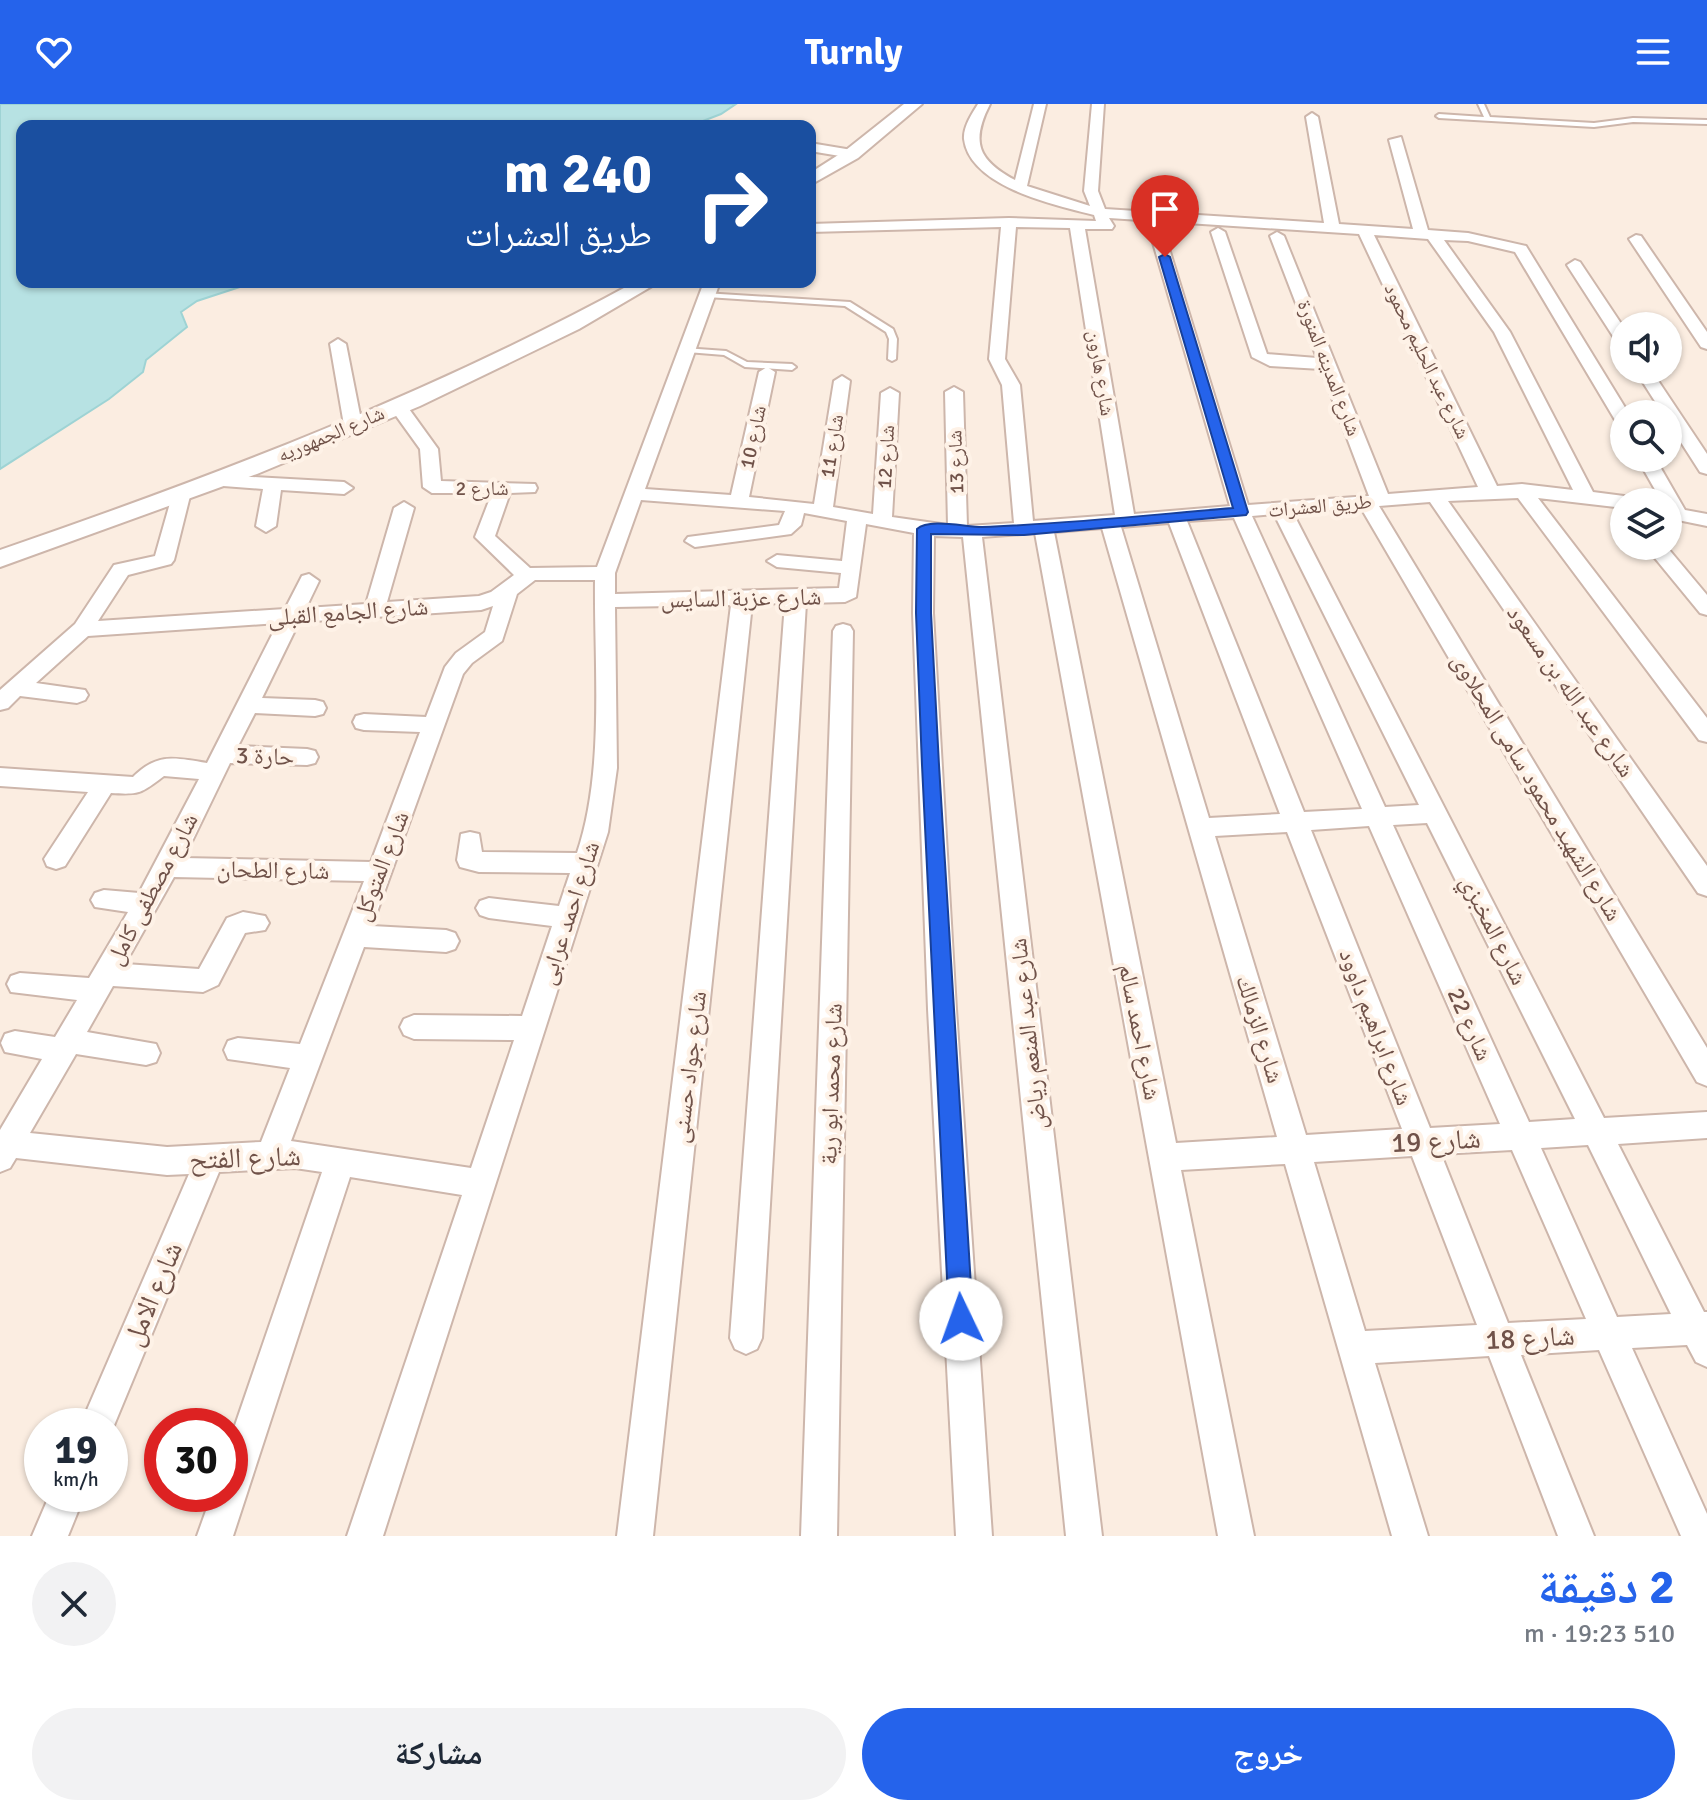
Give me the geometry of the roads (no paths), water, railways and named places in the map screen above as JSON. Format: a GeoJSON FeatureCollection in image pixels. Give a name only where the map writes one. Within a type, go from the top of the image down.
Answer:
{"type":"FeatureCollection","features":[{"type":"Feature","properties":{"kind":"street"},"geometry":{"type":"LineString","coordinates":[[816,175],[852,154],[914,104]]}},
{"type":"Feature","properties":{"kind":"street"},"geometry":{"type":"LineString","coordinates":[[984,104],[973,124],[971,139],[976,155],[990,170],[1044,198],[1103,220],[1156,229],[1277,236],[1427,234],[1478,239],[1525,252],[1612,400]]}},
{"type":"Feature","properties":{"kind":"street"},"geometry":{"type":"LineString","coordinates":[[1020,187],[1040,104]]}},
{"type":"Feature","properties":{"kind":"street"},"geometry":{"type":"LineString","coordinates":[[1098,104],[1091,191],[1103,220]]}},
{"type":"Feature","properties":{"kind":"street"},"geometry":{"type":"LineString","coordinates":[[1312,117],[1332,228]]}},
{"type":"Feature","properties":{"kind":"street"},"geometry":{"type":"LineString","coordinates":[[1396,140],[1427,234],[1502,332],[1585,496]]}},
{"type":"Feature","properties":{"kind":"street"},"geometry":{"type":"LineString","coordinates":[[816,148],[852,154]]}},
{"type":"Feature","properties":{"kind":"street"},"geometry":{"type":"LineString","coordinates":[[816,228],[1009,222],[1077,224],[1103,220],[1332,228],[1367,235]]}},
{"type":"Feature","properties":{"kind":"street","name":"شارع احمد سالم"},"geometry":{"type":"LineString","coordinates":[[1009,222],[997,359],[1011,385],[1034,529],[1164,1157],[1236,1536]]}},
{"type":"Feature","properties":{"kind":"street","name":"شارع هارون"},"geometry":{"type":"LineString","coordinates":[[1077,224],[1118,522]]}},
{"type":"Feature","properties":{"kind":"street","name":"شارع 22"},"geometry":{"type":"LineString","coordinates":[[1156,229],[1241,512],[1699,1536]]}},
{"type":"Feature","properties":{"kind":"street"},"geometry":{"type":"LineString","coordinates":[[1218,232],[1260,357],[1270,361],[1327,364]]}},
{"type":"Feature","properties":{"kind":"street","name":"شارع عبد الحليم محمود"},"geometry":{"type":"LineString","coordinates":[[1367,235],[1490,492]]}},
{"type":"Feature","properties":{"kind":"street","name":"شارع المدينه المنورة"},"geometry":{"type":"LineString","coordinates":[[1277,236],[1327,364],[1374,501]]}},
{"type":"Feature","properties":{"kind":"street"},"geometry":{"type":"LineString","coordinates":[[1636,239],[1707,344]]}},
{"type":"Feature","properties":{"kind":"street"},"geometry":{"type":"LineString","coordinates":[[1575,265],[1610,319]]}},
{"type":"Feature","properties":{"kind":"street","name":"شارع الجمهوريه"},"geometry":{"type":"LineString","coordinates":[[0,559],[181,496],[398,406],[555,334],[638,288]]}},
{"type":"Feature","properties":{"kind":"street","name":"شارع احمد عرابى"},"geometry":{"type":"LineString","coordinates":[[365,1536],[596,832],[603,799],[605,573],[710,288]]}},
{"type":"Feature","properties":{"kind":"street"},"geometry":{"type":"LineString","coordinates":[[338,344],[353,425]]}},
{"type":"Feature","properties":{"kind":"street","name":"شارع 10"},"geometry":{"type":"LineString","coordinates":[[739,501],[767,372]]}},
{"type":"Feature","properties":{"kind":"street","name":"شارع 11"},"geometry":{"type":"LineString","coordinates":[[823,510],[842,381]]}},
{"type":"Feature","properties":{"kind":"street"},"geometry":{"type":"LineString","coordinates":[[1652,384],[1707,468]]}},
{"type":"Feature","properties":{"kind":"street","name":"شارع 13"},"geometry":{"type":"LineString","coordinates":[[954,392],[965,532]]}},
{"type":"Feature","properties":{"kind":"street","name":"شارع 12"},"geometry":{"type":"LineString","coordinates":[[882,522],[890,393]]}},
{"type":"Feature","properties":{"kind":"street","name":"شارع 2"},"geometry":{"type":"LineString","coordinates":[[398,406],[429,449],[432,487],[528,488]]}},
{"type":"Feature","properties":{"kind":"street"},"geometry":{"type":"LineString","coordinates":[[217,481],[344,488]]}},
{"type":"Feature","properties":{"kind":"street"},"geometry":{"type":"LineString","coordinates":[[266,526],[273,484]]}},
{"type":"Feature","properties":{"kind":"street"},"geometry":{"type":"LineString","coordinates":[[503,488],[485,537],[516,583]]}},
{"type":"Feature","properties":{"kind":"street"},"geometry":{"type":"LineString","coordinates":[[1522,490],[1707,734]]}},
{"type":"Feature","properties":{"kind":"street","name":"طريق العشرات"},"geometry":{"type":"LineString","coordinates":[[634,494],[796,506],[924,529],[965,532],[1522,490],[1610,501]]}},
{"type":"Feature","properties":{"kind":"street"},"geometry":{"type":"LineString","coordinates":[[8,695],[82,629],[119,572],[164,560],[181,496]]}},
{"type":"Feature","properties":{"kind":"street","name":"شارع عبد الله بن مسعود"},"geometry":{"type":"LineString","coordinates":[[1435,496],[1707,886]]}},
{"type":"Feature","properties":{"kind":"street","name":"شارع الشهيد محمود سامى المحلاوى"},"geometry":{"type":"LineString","coordinates":[[1374,501],[1707,1073]]}},
{"type":"Feature","properties":{"kind":"street"},"geometry":{"type":"LineString","coordinates":[[695,541],[784,530],[791,525],[796,506]]}},
{"type":"Feature","properties":{"kind":"street"},"geometry":{"type":"LineString","coordinates":[[374,610],[404,508]]}},
{"type":"Feature","properties":{"kind":"street","name":"شارع المخبزي"},"geometry":{"type":"LineString","coordinates":[[1281,509],[1596,1132],[1703,1336]]}},
{"type":"Feature","properties":{"kind":"street"},"geometry":{"type":"LineString","coordinates":[[1682,515],[1707,520]]}},
{"type":"Feature","properties":{"kind":"street","name":"شارع عزبة السايس"},"geometry":{"type":"LineString","coordinates":[[603,601],[845,595],[849,592],[857,516]]}},
{"type":"Feature","properties":{"kind":"street","name":"شارع ابراهيم داوود"},"geometry":{"type":"LineString","coordinates":[[1176,517],[1576,1536]]}},
{"type":"Feature","properties":{"kind":"street","name":"شارع الزمالك"},"geometry":{"type":"LineString","coordinates":[[1118,522],[1200,828],[1410,1536]]}},
{"type":"Feature","properties":{"kind":"street"},"geometry":{"type":"LineString","coordinates":[[924,529],[923,613],[940,977],[974,1536]]}},
{"type":"Feature","properties":{"kind":"street","name":"شارع عبد المنعم رياض"},"geometry":{"type":"LineString","coordinates":[[965,532],[1084,1536]]}},
{"type":"Feature","properties":{"kind":"street"},"geometry":{"type":"LineString","coordinates":[[1667,560],[1707,608]]}},
{"type":"Feature","properties":{"kind":"street"},"geometry":{"type":"LineString","coordinates":[[777,561],[851,568]]}},
{"type":"Feature","properties":{"kind":"street","name":"شارع الجامع القبلى"},"geometry":{"type":"LineString","coordinates":[[82,629],[481,603],[516,583],[605,573]]}},
{"type":"Feature","properties":{"kind":"street","name":"شارع مصطفى كامل"},"geometry":{"type":"LineString","coordinates":[[4,1151],[167,867],[309,581]]}},
{"type":"Feature","properties":{"kind":"street","name":"شارع المتوكل"},"geometry":{"type":"LineString","coordinates":[[271,1154],[453,672],[464,658],[495,636],[516,583]]}},
{"type":"Feature","properties":{"kind":"street"},"geometry":{"type":"LineString","coordinates":[[746,1338],[796,597]]}},
{"type":"Feature","properties":{"kind":"street","name":"شارع جواد حسنى"},"geometry":{"type":"LineString","coordinates":[[635,1536],[742,598]]}},
{"type":"Feature","properties":{"kind":"street","name":"شارع محمد ابو رية"},"geometry":{"type":"LineString","coordinates":[[819,1536],[843,631]]}},
{"type":"Feature","properties":{"kind":"street"},"geometry":{"type":"LineString","coordinates":[[8,695],[77,695]]}},
{"type":"Feature","properties":{"kind":"street"},"geometry":{"type":"LineString","coordinates":[[247,705],[315,708]]}},
{"type":"Feature","properties":{"kind":"street"},"geometry":{"type":"LineString","coordinates":[[364,722],[433,725]]}},
{"type":"Feature","properties":{"kind":"street","name":"حارة 3"},"geometry":{"type":"LineString","coordinates":[[0,777],[140,785],[152,772],[163,768],[307,757]]}},
{"type":"Feature","properties":{"kind":"street"},"geometry":{"type":"LineString","coordinates":[[56,859],[105,784]]}},
{"type":"Feature","properties":{"kind":"street"},"geometry":{"type":"LineString","coordinates":[[1200,828],[1435,813]]}},
{"type":"Feature","properties":{"kind":"street"},"geometry":{"type":"LineString","coordinates":[[470,841],[469,860],[479,862],[585,863]]}},
{"type":"Feature","properties":{"kind":"street","name":"شارع الطحان"},"geometry":{"type":"LineString","coordinates":[[167,867],[380,872]]}},
{"type":"Feature","properties":{"kind":"street"},"geometry":{"type":"LineString","coordinates":[[104,900],[147,904]]}},
{"type":"Feature","properties":{"kind":"street"},"geometry":{"type":"LineString","coordinates":[[489,908],[568,917]]}},
{"type":"Feature","properties":{"kind":"street"},"geometry":{"type":"LineString","coordinates":[[20,984],[203,981],[209,977],[238,923],[256,923]]}},
{"type":"Feature","properties":{"kind":"street"},"geometry":{"type":"LineString","coordinates":[[355,936],[446,941]]}},
{"type":"Feature","properties":{"kind":"street"},"geometry":{"type":"LineString","coordinates":[[414,1027],[532,1028]]}},
{"type":"Feature","properties":{"kind":"street"},"geometry":{"type":"LineString","coordinates":[[15,1043],[146,1053]]}},
{"type":"Feature","properties":{"kind":"street"},"geometry":{"type":"LineString","coordinates":[[238,1050],[308,1057]]}},
{"type":"Feature","properties":{"kind":"street","name":"شارع 19"},"geometry":{"type":"LineString","coordinates":[[1164,1157],[1707,1125]]}},
{"type":"Feature","properties":{"kind":"street","name":"شارع الفتح"},"geometry":{"type":"LineString","coordinates":[[4,1151],[209,1161],[271,1154],[319,1156],[480,1184]]}},
{"type":"Feature","properties":{"kind":"street","name":"شارع الامل"},"geometry":{"type":"LineString","coordinates":[[105,1408],[209,1161]]}},
{"type":"Feature","properties":{"kind":"street"},"geometry":{"type":"LineString","coordinates":[[248,1436],[341,1161]]}},
{"type":"Feature","properties":{"kind":"street","name":"شارع 18"},"geometry":{"type":"LineString","coordinates":[[1354,1348],[1609,1334],[1703,1336]]}},
{"type":"Feature","properties":{"kind":"street"},"geometry":{"type":"LineString","coordinates":[[50,1536],[60,1512]]}},
{"type":"Feature","properties":{"kind":"street"},"geometry":{"type":"LineString","coordinates":[[215,1536],[223,1512]]}},
{"type":"Feature","properties":{"kind":"lane"},"geometry":{"type":"LineString","coordinates":[[1481,104],[1488,119]]}},
{"type":"Feature","properties":{"kind":"lane"},"geometry":{"type":"LineString","coordinates":[[1439,116],[1594,125],[1633,120],[1707,122]]}},
{"type":"Feature","properties":{"kind":"lane"},"geometry":{"type":"LineString","coordinates":[[710,288],[847,304],[890,331],[893,339],[892,359]]}},
{"type":"Feature","properties":{"kind":"lane"},"geometry":{"type":"LineString","coordinates":[[687,350],[726,353],[745,364],[792,367]]}},
{"type":"Feature","properties":{"kind":"water"},"geometry":{"type":"Polygon","coordinates":[[[0,104],[736,104],[706,120],[16,120],[16,288],[237,288],[197,301],[181,312],[187,327],[146,360],[143,372],[109,399],[0,469],[0,104]]]}}]}
